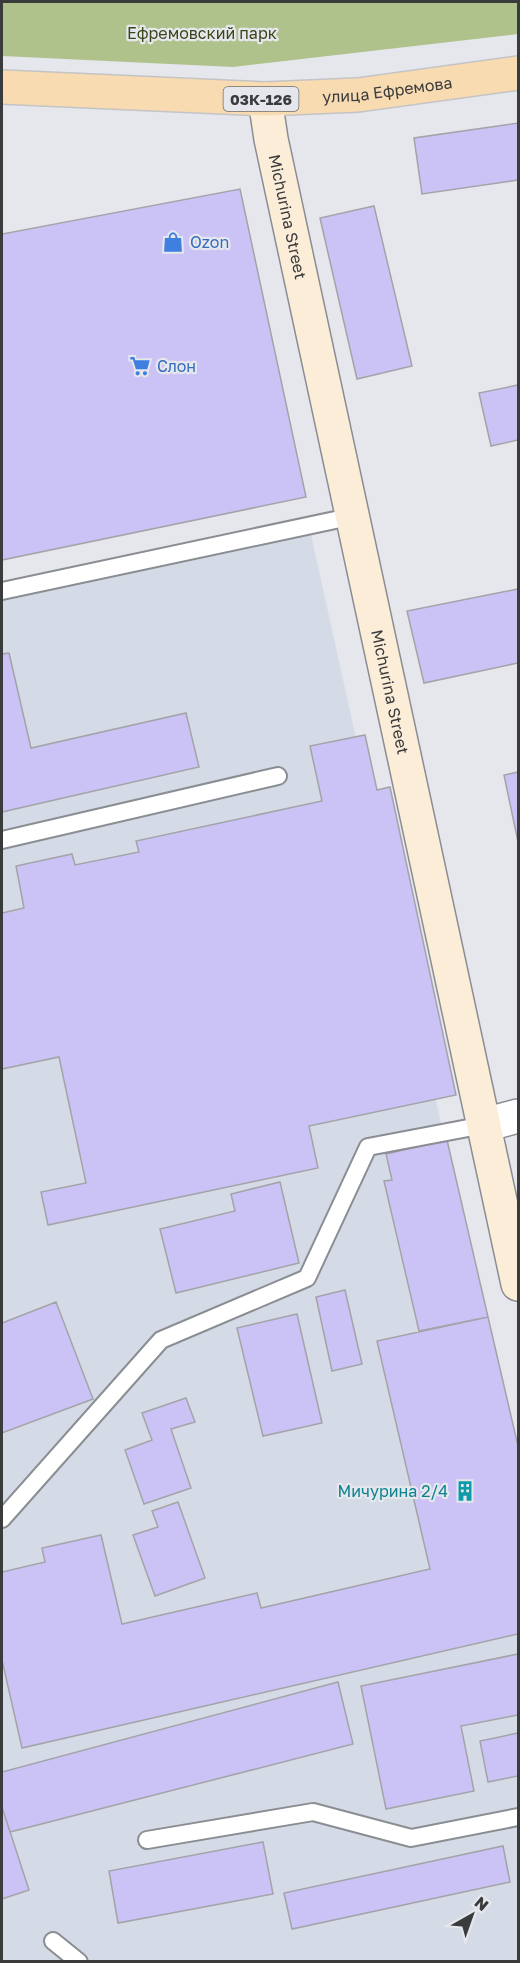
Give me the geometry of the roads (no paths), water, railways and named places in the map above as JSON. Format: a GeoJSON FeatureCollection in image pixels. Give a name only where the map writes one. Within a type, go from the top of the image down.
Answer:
{"type":"FeatureCollection","features":[{"type":"Feature","properties":{"kind":"main road","name":"улица Ефремова"},"geometry":{"type":"LineString","coordinates":[[2,87],[266,99],[358,95],[519,73]]}},
{"type":"Feature","properties":{"kind":"street","name":"Michurina Street"},"geometry":{"type":"LineString","coordinates":[[266,99],[273,150],[519,1284]]}},
{"type":"Feature","properties":{"kind":"street"},"geometry":{"type":"LineString","coordinates":[[483,1125],[519,1116]]}},
{"type":"Feature","properties":{"kind":"lane"},"geometry":{"type":"LineString","coordinates":[[2,591],[354,516]]}},
{"type":"Feature","properties":{"kind":"lane"},"geometry":{"type":"LineString","coordinates":[[2,840],[278,776]]}},
{"type":"Feature","properties":{"kind":"lane"},"geometry":{"type":"LineString","coordinates":[[2,1519],[161,1340],[307,1278],[368,1147],[483,1125]]}},
{"type":"Feature","properties":{"kind":"lane"},"geometry":{"type":"LineString","coordinates":[[147,1840],[313,1812],[411,1838],[519,1817]]}},
{"type":"Feature","properties":{"kind":"lane"},"geometry":{"type":"LineString","coordinates":[[53,1941],[79,1962]]}},
{"type":"Feature","properties":{"kind":"place","name":"Ozon"},"geometry":{"type":"Point","coordinates":[173,242]}},
{"type":"Feature","properties":{"kind":"place","name":"Слон"},"geometry":{"type":"Point","coordinates":[140,366]}},
{"type":"Feature","properties":{"kind":"place","name":"Мичурина 2/4"},"geometry":{"type":"Point","coordinates":[465,1491]}},
{"type":"Feature","properties":{"kind":"park label","name":"Ефремовский парк"},"geometry":{"type":"Point","coordinates":[202,33]}}]}
